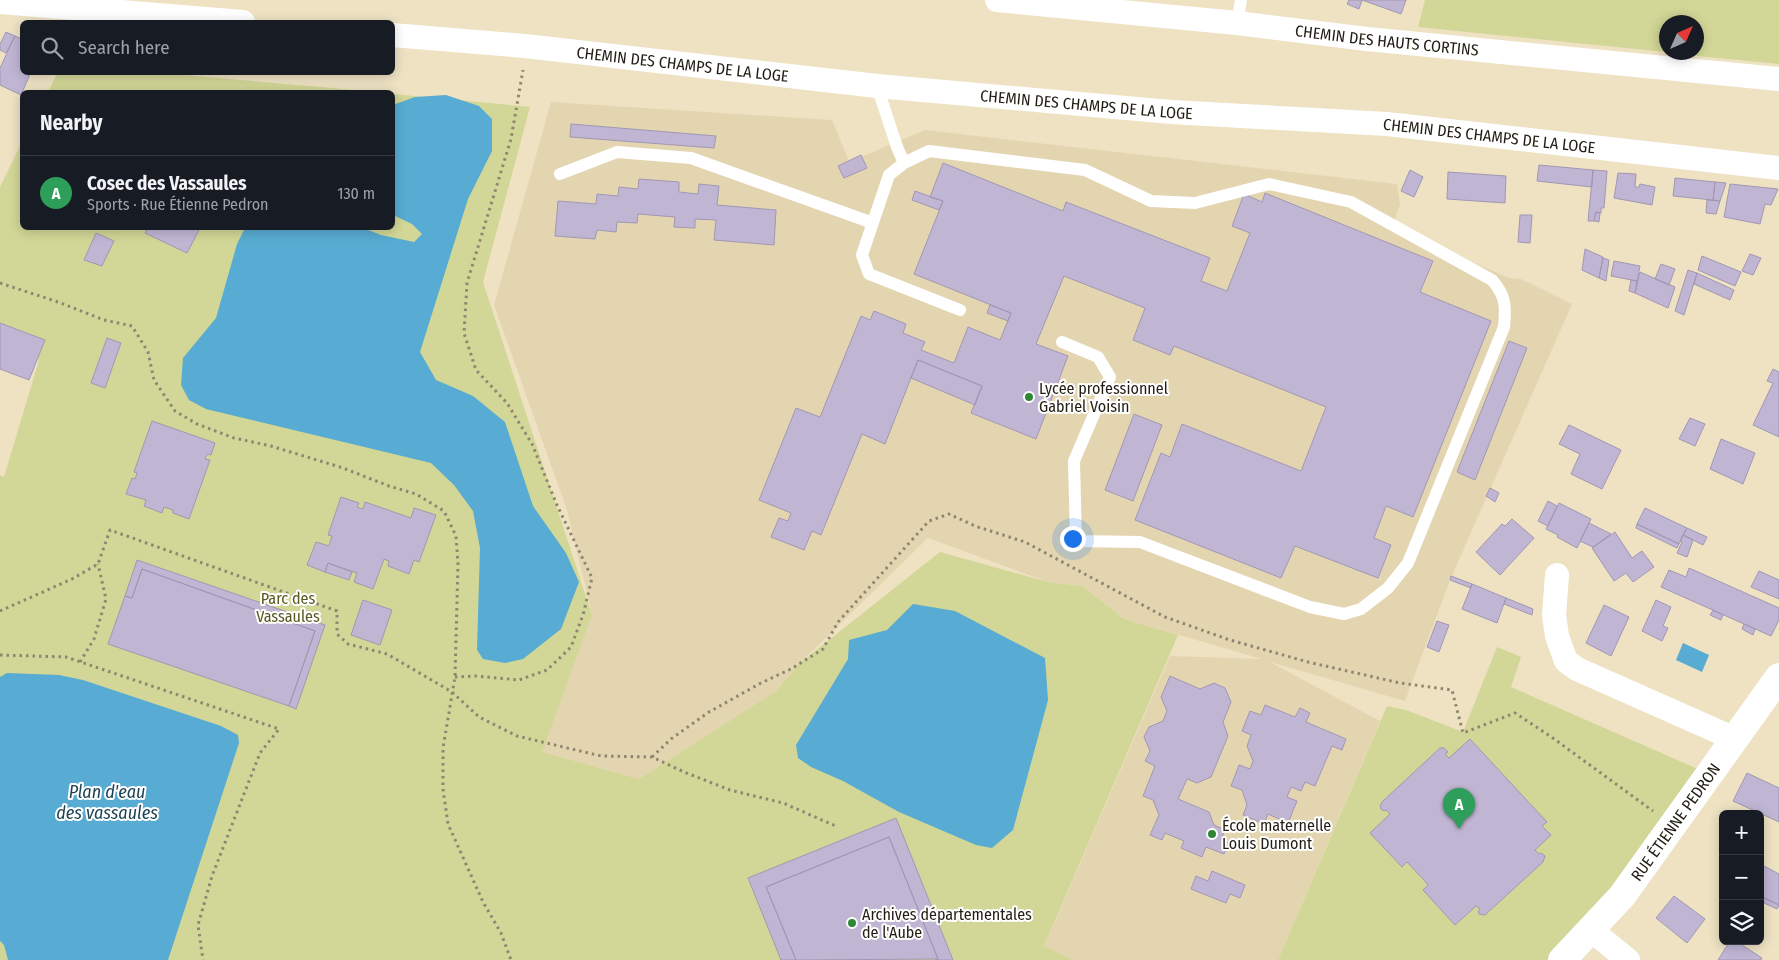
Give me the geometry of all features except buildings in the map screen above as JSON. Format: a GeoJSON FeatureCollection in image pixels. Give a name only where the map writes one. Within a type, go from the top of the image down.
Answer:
{"type":"FeatureCollection","features":[{"type":"Feature","properties":{"kind":"street","name":"CHEMIN DES HAUTS CORTINS"},"geometry":{"type":"LineString","coordinates":[[997,0],[1239,11],[1367,39],[1779,79]]}},
{"type":"Feature","properties":{"kind":"street"},"geometry":{"type":"LineString","coordinates":[[0,2],[219,20]]}},
{"type":"Feature","properties":{"kind":"street","name":"CHEMIN DES CHAMPS DE LA LOGE"},"geometry":{"type":"LineString","coordinates":[[395,35],[525,46],[877,86],[1171,112],[1387,124],[1779,168]]}},
{"type":"Feature","properties":{"kind":"street"},"geometry":{"type":"LineString","coordinates":[[1557,575],[1554,615],[1557,636],[1566,662],[1577,669],[1735,739]]}},
{"type":"Feature","properties":{"kind":"street","name":"RUE ÉTIENNE PEDRON"},"geometry":{"type":"LineString","coordinates":[[1562,960],[1622,896],[1779,677]]}},
{"type":"Feature","properties":{"kind":"street"},"geometry":{"type":"LineString","coordinates":[[1591,930],[1628,960]]}},
{"type":"Feature","properties":{"kind":"lane"},"geometry":{"type":"LineString","coordinates":[[877,86],[897,147],[904,162]]}},
{"type":"Feature","properties":{"kind":"lane"},"geometry":{"type":"LineString","coordinates":[[960,310],[869,274],[862,254],[889,175],[904,162],[929,151],[1085,170],[1151,201],[1195,203],[1269,184],[1350,202],[1492,280],[1502,291],[1506,309],[1504,327],[1408,563],[1388,588],[1362,609],[1344,614],[1310,607],[1140,542],[1076,542],[1074,460],[1110,377],[1098,356],[1062,342]]}},
{"type":"Feature","properties":{"kind":"lane"},"geometry":{"type":"LineString","coordinates":[[560,174],[617,152],[691,158],[873,223]]}},
{"type":"Feature","properties":{"kind":"path"},"geometry":{"type":"LineString","coordinates":[[455,677],[476,676],[519,680],[547,670],[571,647],[583,615],[592,578],[557,505],[532,444],[507,403],[476,370],[464,333],[467,283],[511,139],[524,64]]}},
{"type":"Feature","properties":{"kind":"path"},"geometry":{"type":"LineString","coordinates":[[0,283],[58,302],[104,320],[132,326],[148,352],[154,380],[175,411],[197,424],[234,438],[289,452],[416,494],[444,511],[456,536],[458,564],[455,677],[443,748],[443,789],[448,824],[483,902],[501,933],[511,960]]}},
{"type":"Feature","properties":{"kind":"path"},"geometry":{"type":"LineString","coordinates":[[652,757],[671,739],[709,712],[823,650],[838,622],[929,521],[949,514],[975,526],[1025,542],[1165,617],[1192,627],[1308,662],[1400,683],[1452,690],[1463,732],[1515,713],[1565,746],[1638,802],[1673,824]]}},
{"type":"Feature","properties":{"kind":"path"},"geometry":{"type":"LineString","coordinates":[[80,662],[94,639],[106,599],[98,564],[110,530],[337,611],[337,634],[348,644],[387,654],[452,692],[479,717],[517,736],[601,756],[652,757],[730,790],[783,803],[838,827]]}},
{"type":"Feature","properties":{"kind":"path"},"geometry":{"type":"LineString","coordinates":[[0,610],[72,579],[98,564]]}},
{"type":"Feature","properties":{"kind":"path"},"geometry":{"type":"LineString","coordinates":[[0,656],[66,657],[279,729],[260,753],[212,876],[198,925],[203,960]]}},
{"type":"Feature","properties":{"kind":"shaded area","name":"Lycée professionnel Gabriel Voisin"},"geometry":{"type":"Polygon","coordinates":[[[551,102],[832,120],[849,161],[839,166],[844,178],[866,168],[861,157],[925,130],[1397,184],[1400,204],[1392,227],[1509,278],[1521,279],[1572,304],[1450,580],[1405,701],[1270,662],[1380,721],[1278,960],[1073,960],[1044,947],[1170,656],[1262,659],[1124,619],[1082,586],[1048,582],[928,538],[800,663],[776,691],[639,779],[541,752],[592,615],[567,510],[494,305],[551,102]]]}},
{"type":"Feature","properties":{"kind":"green space"},"geometry":{"type":"Polygon","coordinates":[[[1425,0],[1779,0],[1779,64],[1704,57],[1704,15],[1659,15],[1659,51],[1418,27],[1425,0]]]}},
{"type":"Feature","properties":{"kind":"green space"},"geometry":{"type":"Polygon","coordinates":[[[56,75],[183,75],[355,90],[49,90],[56,75]]]}},
{"type":"Feature","properties":{"kind":"green space","name":"Parc des Vassaules"},"geometry":{"type":"Polygon","coordinates":[[[395,94],[530,107],[483,282],[592,615],[542,752],[639,779],[776,691],[800,663],[940,552],[1048,582],[1082,586],[1124,619],[1178,635],[1044,946],[1073,960],[0,960],[0,475],[4,477],[39,360],[0,343],[0,187],[20,146],[20,230],[395,230],[395,94]]]}},
{"type":"Feature","properties":{"kind":"green space"},"geometry":{"type":"Polygon","coordinates":[[[1497,647],[1521,657],[1511,687],[1700,770],[1558,960],[1278,960],[1387,706],[1406,710],[1463,732],[1497,647]]]}},
{"type":"Feature","properties":{"kind":"water"},"geometry":{"type":"Polygon","coordinates":[[[446,95],[479,106],[492,119],[492,151],[468,199],[420,352],[436,380],[473,396],[505,422],[533,506],[566,553],[579,582],[561,629],[523,659],[505,663],[483,659],[477,650],[480,548],[473,511],[454,485],[431,463],[206,409],[189,400],[181,385],[183,358],[216,318],[237,244],[244,230],[368,230],[381,235],[414,242],[422,234],[412,224],[395,216],[395,104],[415,97],[446,95]]]}},
{"type":"Feature","properties":{"kind":"water"},"geometry":{"type":"Polygon","coordinates":[[[913,604],[955,611],[1045,658],[1048,700],[1013,830],[992,848],[976,845],[899,812],[843,781],[811,767],[798,758],[796,745],[848,659],[849,640],[887,630],[913,604]]]}},
{"type":"Feature","properties":{"kind":"water"},"geometry":{"type":"Polygon","coordinates":[[[1683,643],[1709,655],[1702,672],[1676,660],[1683,643]]]}},
{"type":"Feature","properties":{"kind":"water","name":"Plan d'eau des vassaules"},"geometry":{"type":"Polygon","coordinates":[[[7,673],[59,675],[83,680],[221,726],[238,735],[239,743],[168,960],[8,960],[4,945],[0,941],[0,677],[7,673]]]}},
{"type":"Feature","properties":{"kind":"place","name":"Lycée professionnel Gabriel Voisin"},"geometry":{"type":"Point","coordinates":[1029,397]}},
{"type":"Feature","properties":{"kind":"place","name":"Cosec des Vassaules"},"geometry":{"type":"Point","coordinates":[1459,829]}},
{"type":"Feature","properties":{"kind":"place","name":"École maternelle Louis Dumont"},"geometry":{"type":"Point","coordinates":[1212,834]}},
{"type":"Feature","properties":{"kind":"place","name":"Archives départementales de l'Aube"},"geometry":{"type":"Point","coordinates":[852,923]}}]}
